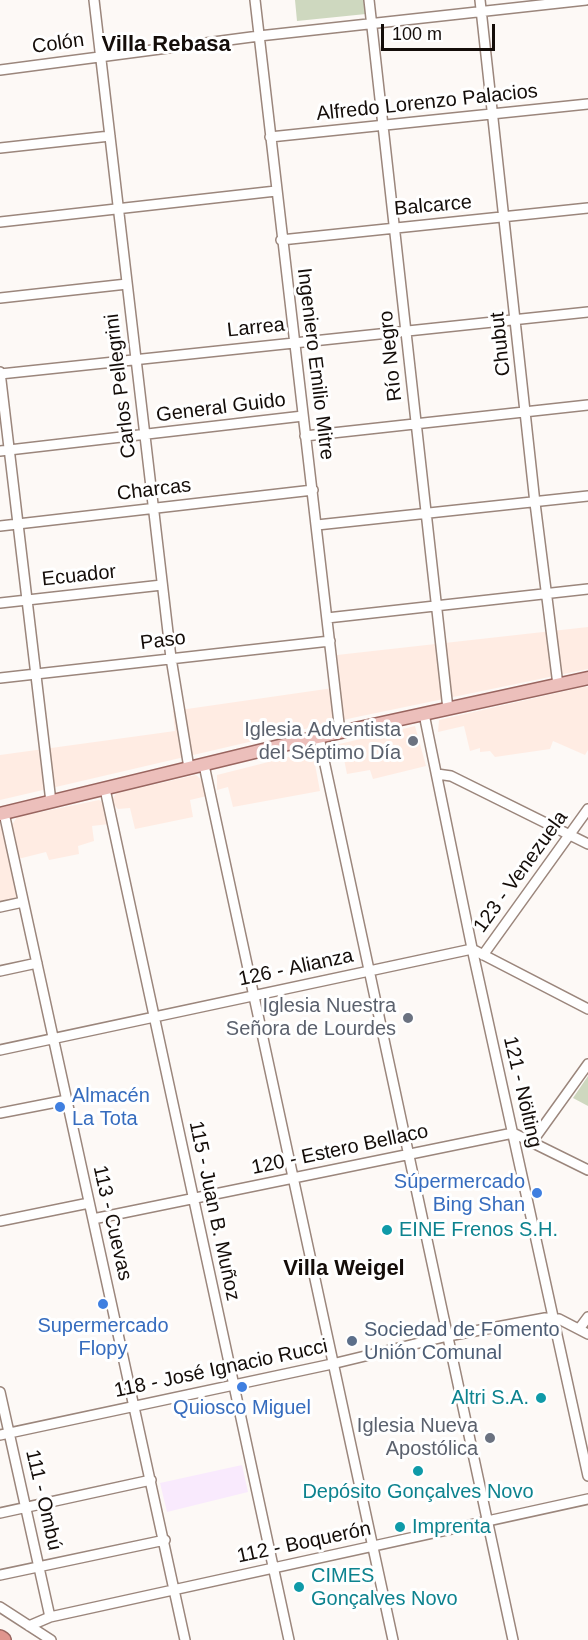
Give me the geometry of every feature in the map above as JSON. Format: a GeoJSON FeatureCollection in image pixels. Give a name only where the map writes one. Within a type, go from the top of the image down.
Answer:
{"type":"FeatureCollection","features":[{"type":"Feature","properties":{"kind":"main road"},"geometry":{"type":"LineString","coordinates":[[2,814],[340,732],[587,679]]}},
{"type":"Feature","properties":{"kind":"street","name":"Carlos Pellegrini"},"geometry":{"type":"LineString","coordinates":[[94,0],[171,658],[189,768]]}},
{"type":"Feature","properties":{"kind":"street","name":"Ingeniero Emilio Mitre"},"geometry":{"type":"LineString","coordinates":[[255,0],[281,240],[313,490],[340,732]]}},
{"type":"Feature","properties":{"kind":"street","name":"Río Negro"},"geometry":{"type":"LineString","coordinates":[[369,0],[448,709]]}},
{"type":"Feature","properties":{"kind":"street","name":"Chubut"},"geometry":{"type":"LineString","coordinates":[[480,0],[517,320],[535,502],[558,685]]}},
{"type":"Feature","properties":{"kind":"street","name":"Colón"},"geometry":{"type":"LineString","coordinates":[[0,70],[260,36],[586,0]]}},
{"type":"Feature","properties":{"kind":"street","name":"Alfredo Lorenzo Palacios"},"geometry":{"type":"LineString","coordinates":[[270,137],[588,104]]}},
{"type":"Feature","properties":{"kind":"street"},"geometry":{"type":"LineString","coordinates":[[0,148],[110,136]]}},
{"type":"Feature","properties":{"kind":"street"},"geometry":{"type":"LineString","coordinates":[[0,222],[276,191]]}},
{"type":"Feature","properties":{"kind":"street","name":"Balcarce"},"geometry":{"type":"LineString","coordinates":[[281,240],[588,208]]}},
{"type":"Feature","properties":{"kind":"street"},"geometry":{"type":"LineString","coordinates":[[0,298],[127,284]]}},
{"type":"Feature","properties":{"kind":"street","name":"Larrea"},"geometry":{"type":"LineString","coordinates":[[0,374],[588,312]]}},
{"type":"Feature","properties":{"kind":"street"},"geometry":{"type":"LineString","coordinates":[[0,374],[5,451],[17,524],[51,802]]}},
{"type":"Feature","properties":{"kind":"street"},"geometry":{"type":"LineString","coordinates":[[305,436],[588,405]]}},
{"type":"Feature","properties":{"kind":"street","name":"General Guido"},"geometry":{"type":"LineString","coordinates":[[5,451],[303,416]]}},
{"type":"Feature","properties":{"kind":"street","name":"Charcas"},"geometry":{"type":"LineString","coordinates":[[0,526],[313,490]]}},
{"type":"Feature","properties":{"kind":"street"},"geometry":{"type":"LineString","coordinates":[[317,525],[588,496]]}},
{"type":"Feature","properties":{"kind":"street","name":"Ecuador"},"geometry":{"type":"LineString","coordinates":[[0,603],[162,585]]}},
{"type":"Feature","properties":{"kind":"street"},"geometry":{"type":"LineString","coordinates":[[327,618],[588,589]]}},
{"type":"Feature","properties":{"kind":"street","name":"Paso"},"geometry":{"type":"LineString","coordinates":[[0,678],[330,641]]}},
{"type":"Feature","properties":{"kind":"street","name":"121 - Nölting"},"geometry":{"type":"LineString","coordinates":[[424,714],[472,949],[588,1476]]}},
{"type":"Feature","properties":{"kind":"street"},"geometry":{"type":"LineString","coordinates":[[319,737],[513,1640]]}},
{"type":"Feature","properties":{"kind":"street"},"geometry":{"type":"LineString","coordinates":[[204,765],[291,1178],[393,1640]]}},
{"type":"Feature","properties":{"kind":"street"},"geometry":{"type":"LineString","coordinates":[[437,774],[450,776],[588,844]]}},
{"type":"Feature","properties":{"kind":"street","name":"115 - Juan B. Muñoz"},"geometry":{"type":"LineString","coordinates":[[105,789],[289,1640]]}},
{"type":"Feature","properties":{"kind":"street","name":"123 - Venezuela"},"geometry":{"type":"LineString","coordinates":[[483,955],[588,809]]}},
{"type":"Feature","properties":{"kind":"street","name":"113 - Cuevas"},"geometry":{"type":"LineString","coordinates":[[2,814],[165,1540],[184,1640]]}},
{"type":"Feature","properties":{"kind":"street"},"geometry":{"type":"LineString","coordinates":[[0,907],[23,902]]}},
{"type":"Feature","properties":{"kind":"street"},"geometry":{"type":"LineString","coordinates":[[472,949],[588,1009]]}},
{"type":"Feature","properties":{"kind":"street","name":"126 - Alianza"},"geometry":{"type":"LineString","coordinates":[[0,1050],[472,949]]}},
{"type":"Feature","properties":{"kind":"street"},"geometry":{"type":"LineString","coordinates":[[0,971],[37,963]]}},
{"type":"Feature","properties":{"kind":"street"},"geometry":{"type":"LineString","coordinates":[[532,1142],[588,1064]]}},
{"type":"Feature","properties":{"kind":"street"},"geometry":{"type":"LineString","coordinates":[[0,1113],[67,1100]]}},
{"type":"Feature","properties":{"kind":"street"},"geometry":{"type":"LineString","coordinates":[[513,1133],[588,1170]]}},
{"type":"Feature","properties":{"kind":"street","name":"120 - Estero Bellaco"},"geometry":{"type":"LineString","coordinates":[[93,1219],[513,1133]]}},
{"type":"Feature","properties":{"kind":"street"},"geometry":{"type":"LineString","coordinates":[[0,1221],[89,1203]]}},
{"type":"Feature","properties":{"kind":"street"},"geometry":{"type":"LineString","coordinates":[[553,1317],[584,1331],[588,1317]]}},
{"type":"Feature","properties":{"kind":"street","name":"118 - José Ignacio Rucci"},"geometry":{"type":"LineString","coordinates":[[5,1434],[332,1364],[448,1336],[553,1317]]}},
{"type":"Feature","properties":{"kind":"street","name":"111 - Ombú"},"geometry":{"type":"LineString","coordinates":[[0,1392],[5,1434],[26,1508],[50,1617]]}},
{"type":"Feature","properties":{"kind":"street"},"geometry":{"type":"LineString","coordinates":[[0,1513],[151,1480]]}},
{"type":"Feature","properties":{"kind":"street","name":"112 - Boquerón"},"geometry":{"type":"LineString","coordinates":[[29,1626],[50,1617],[588,1499]]}},
{"type":"Feature","properties":{"kind":"street"},"geometry":{"type":"LineString","coordinates":[[0,1575],[165,1540]]}},
{"type":"Feature","properties":{"kind":"street"},"geometry":{"type":"LineString","coordinates":[[0,1606],[51,1640]]}},
{"type":"Feature","properties":{"kind":"shaded area"},"geometry":{"type":"Polygon","coordinates":[[[588,627],[588,669],[352,718],[0,800],[0,755],[175,731],[173,711],[340,687],[337,655],[588,627]]]}},
{"type":"Feature","properties":{"kind":"shaded area"},"geometry":{"type":"Polygon","coordinates":[[[588,687],[588,750],[585,755],[553,741],[550,749],[495,757],[490,751],[480,752],[480,748],[470,751],[464,726],[438,732],[439,720],[588,687]]]}},
{"type":"Feature","properties":{"kind":"shaded area"},"geometry":{"type":"Polygon","coordinates":[[[415,726],[426,766],[373,779],[370,770],[347,774],[343,754],[331,757],[331,746],[415,726]]]}},
{"type":"Feature","properties":{"kind":"shaded area"},"geometry":{"type":"Polygon","coordinates":[[[308,752],[313,754],[320,791],[233,807],[228,787],[217,790],[217,775],[308,752]]]}},
{"type":"Feature","properties":{"kind":"shaded area"},"geometry":{"type":"Polygon","coordinates":[[[196,775],[205,783],[207,796],[190,800],[193,817],[135,829],[130,808],[118,809],[110,801],[117,793],[196,775]]]}},
{"type":"Feature","properties":{"kind":"shaded area"},"geometry":{"type":"Polygon","coordinates":[[[99,800],[104,803],[109,824],[92,826],[94,841],[78,846],[79,854],[49,860],[46,852],[18,859],[10,828],[17,817],[99,800]]]}},
{"type":"Feature","properties":{"kind":"shaded area"},"geometry":{"type":"Polygon","coordinates":[[[0,824],[4,829],[19,893],[14,900],[0,903],[0,824]]]}},
{"type":"Feature","properties":{"kind":"shaded area"},"geometry":{"type":"Polygon","coordinates":[[[242,1465],[248,1492],[167,1512],[160,1483],[242,1465]]]}},
{"type":"Feature","properties":{"kind":"green space"},"geometry":{"type":"Polygon","coordinates":[[[295,0],[365,0],[366,14],[297,21],[295,0]]]}},
{"type":"Feature","properties":{"kind":"green space"},"geometry":{"type":"Polygon","coordinates":[[[588,1076],[588,1106],[573,1098],[588,1076]]]}},
{"type":"Feature","properties":{"kind":"place","name":"Iglesia Adventista del Séptimo Día"},"geometry":{"type":"Point","coordinates":[413,741]}},
{"type":"Feature","properties":{"kind":"place","name":"Iglesia Nuestra Señora de Lourdes"},"geometry":{"type":"Point","coordinates":[408,1018]}},
{"type":"Feature","properties":{"kind":"place","name":"Almacén La Tota"},"geometry":{"type":"Point","coordinates":[60,1107]}},
{"type":"Feature","properties":{"kind":"place","name":"Súpermercado Bing Shan"},"geometry":{"type":"Point","coordinates":[537,1193]}},
{"type":"Feature","properties":{"kind":"place","name":"EINE Frenos S.H."},"geometry":{"type":"Point","coordinates":[387,1230]}},
{"type":"Feature","properties":{"kind":"place","name":"Supermercado Flopy"},"geometry":{"type":"Point","coordinates":[103,1304]}},
{"type":"Feature","properties":{"kind":"place","name":"Sociedad de Fomento Unión Comunal"},"geometry":{"type":"Point","coordinates":[352,1341]}},
{"type":"Feature","properties":{"kind":"place","name":"Quiosco Miguel"},"geometry":{"type":"Point","coordinates":[242,1387]}},
{"type":"Feature","properties":{"kind":"place","name":"Altri S.A."},"geometry":{"type":"Point","coordinates":[541,1398]}},
{"type":"Feature","properties":{"kind":"place","name":"Iglesia Nueva Apostólica"},"geometry":{"type":"Point","coordinates":[490,1438]}},
{"type":"Feature","properties":{"kind":"place","name":"Depósito Gonçalves Novo"},"geometry":{"type":"Point","coordinates":[418,1471]}},
{"type":"Feature","properties":{"kind":"place","name":"Imprenta"},"geometry":{"type":"Point","coordinates":[400,1527]}},
{"type":"Feature","properties":{"kind":"place","name":"CIMES Gonçalves Novo"},"geometry":{"type":"Point","coordinates":[299,1587]}},
{"type":"Feature","properties":{"kind":"district","name":"Villa Rebasa"},"geometry":{"type":"Point","coordinates":[166,45]}},
{"type":"Feature","properties":{"kind":"district","name":"Villa Weigel"},"geometry":{"type":"Point","coordinates":[344,1269]}}]}
